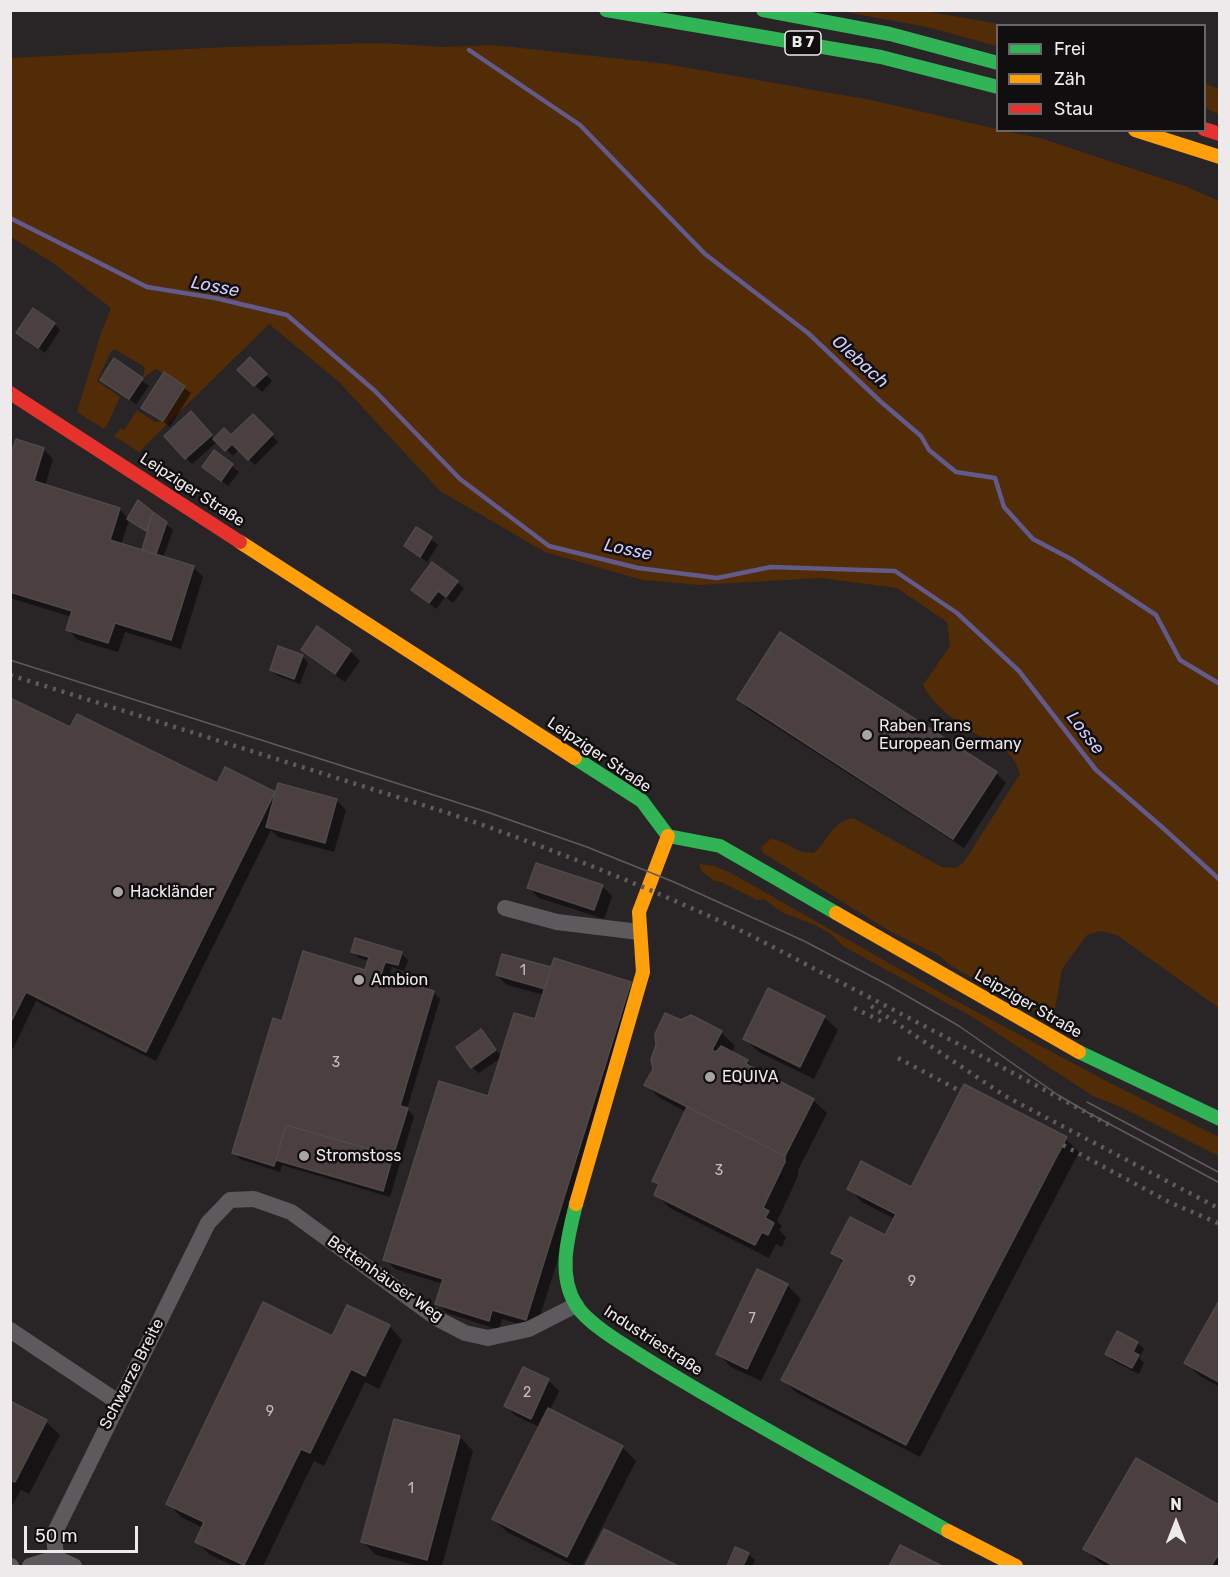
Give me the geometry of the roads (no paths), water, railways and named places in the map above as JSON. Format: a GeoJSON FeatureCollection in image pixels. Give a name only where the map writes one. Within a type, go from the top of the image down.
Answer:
{"type":"FeatureCollection","features":[{"type":"Feature","properties":{"kind":"main road","name":"B 7"},"geometry":{"type":"LineString","coordinates":[[606,10],[881,57],[996,86]]}},
{"type":"Feature","properties":{"kind":"main road","name":"B 7"},"geometry":{"type":"LineString","coordinates":[[763,10],[890,34],[996,62]]}},
{"type":"Feature","properties":{"kind":"main road"},"geometry":{"type":"LineString","coordinates":[[1141,132],[1220,157]]}},
{"type":"Feature","properties":{"kind":"main road","name":"Leipziger Straße"},"geometry":{"type":"LineString","coordinates":[[10,393],[642,801],[668,836],[720,846],[1072,1049],[1220,1119]]}},
{"type":"Feature","properties":{"kind":"main road","name":"Industriestraße"},"geometry":{"type":"LineString","coordinates":[[668,836],[639,912],[643,972],[567,1241],[565,1279],[576,1305],[587,1318],[621,1343],[679,1379],[976,1547],[1016,1566]]}},
{"type":"Feature","properties":{"kind":"street"},"geometry":{"type":"LineString","coordinates":[[505,908],[557,922],[639,932]]}},
{"type":"Feature","properties":{"kind":"street","name":"Bettenhäuser Weg"},"geometry":{"type":"LineString","coordinates":[[230,1200],[254,1199],[291,1212],[438,1319],[465,1333],[488,1338],[529,1329],[576,1305]]}},
{"type":"Feature","properties":{"kind":"street","name":"Schwarze Breite"},"geometry":{"type":"LineString","coordinates":[[56,1558],[54,1534],[118,1402],[207,1223],[230,1200]]}},
{"type":"Feature","properties":{"kind":"street"},"geometry":{"type":"LineString","coordinates":[[10,1330],[118,1402]]}},
{"type":"Feature","properties":{"kind":"street"},"geometry":{"type":"LineString","coordinates":[[30,1566],[56,1558],[74,1566]]}},
{"type":"Feature","properties":{"kind":"waterway","name":"Olebach"},"geometry":{"type":"LineString","coordinates":[[469,50],[580,125],[705,254],[808,333],[921,436],[929,450],[956,472],[995,478],[1004,507],[1033,539],[1071,559],[1156,615],[1180,660],[1220,684]]}},
{"type":"Feature","properties":{"kind":"waterway","name":"Losse"},"geometry":{"type":"LineString","coordinates":[[10,218],[147,287],[215,298],[287,315],[375,391],[460,479],[549,546],[638,568],[717,578],[771,567],[895,571],[957,613],[1019,671],[1096,770],[1220,880]]}},
{"type":"Feature","properties":{"kind":"tram line"},"geometry":{"type":"LineString","coordinates":[[10,660],[487,812],[587,847],[674,882],[804,941],[888,985],[959,1026],[1058,1095],[1220,1183]]}},
{"type":"Feature","properties":{"kind":"tram line"},"geometry":{"type":"LineString","coordinates":[[1087,1102],[1220,1173]]}},
{"type":"Feature","properties":{"kind":"railway"},"geometry":{"type":"LineString","coordinates":[[10,675],[448,813],[618,877],[685,905],[763,942],[1113,1127]]}},
{"type":"Feature","properties":{"kind":"railway"},"geometry":{"type":"LineString","coordinates":[[871,1006],[1005,1096],[1220,1209]]}},
{"type":"Feature","properties":{"kind":"railway"},"geometry":{"type":"LineString","coordinates":[[854,1008],[881,1021]]}},
{"type":"Feature","properties":{"kind":"railway"},"geometry":{"type":"LineString","coordinates":[[898,1058],[960,1091]]}},
{"type":"Feature","properties":{"kind":"railway"},"geometry":{"type":"LineString","coordinates":[[1063,1145],[1169,1202],[1220,1224]]}},
{"type":"Feature","properties":{"kind":"place","name":"Raben Trans European Germany"},"geometry":{"type":"Point","coordinates":[867,735]}},
{"type":"Feature","properties":{"kind":"place","name":"Hackländer"},"geometry":{"type":"Point","coordinates":[118,892]}},
{"type":"Feature","properties":{"kind":"place","name":"Ambion"},"geometry":{"type":"Point","coordinates":[359,980]}},
{"type":"Feature","properties":{"kind":"place","name":"EQUIVA"},"geometry":{"type":"Point","coordinates":[710,1077]}},
{"type":"Feature","properties":{"kind":"place","name":"Stromstoss"},"geometry":{"type":"Point","coordinates":[304,1156]}}]}
